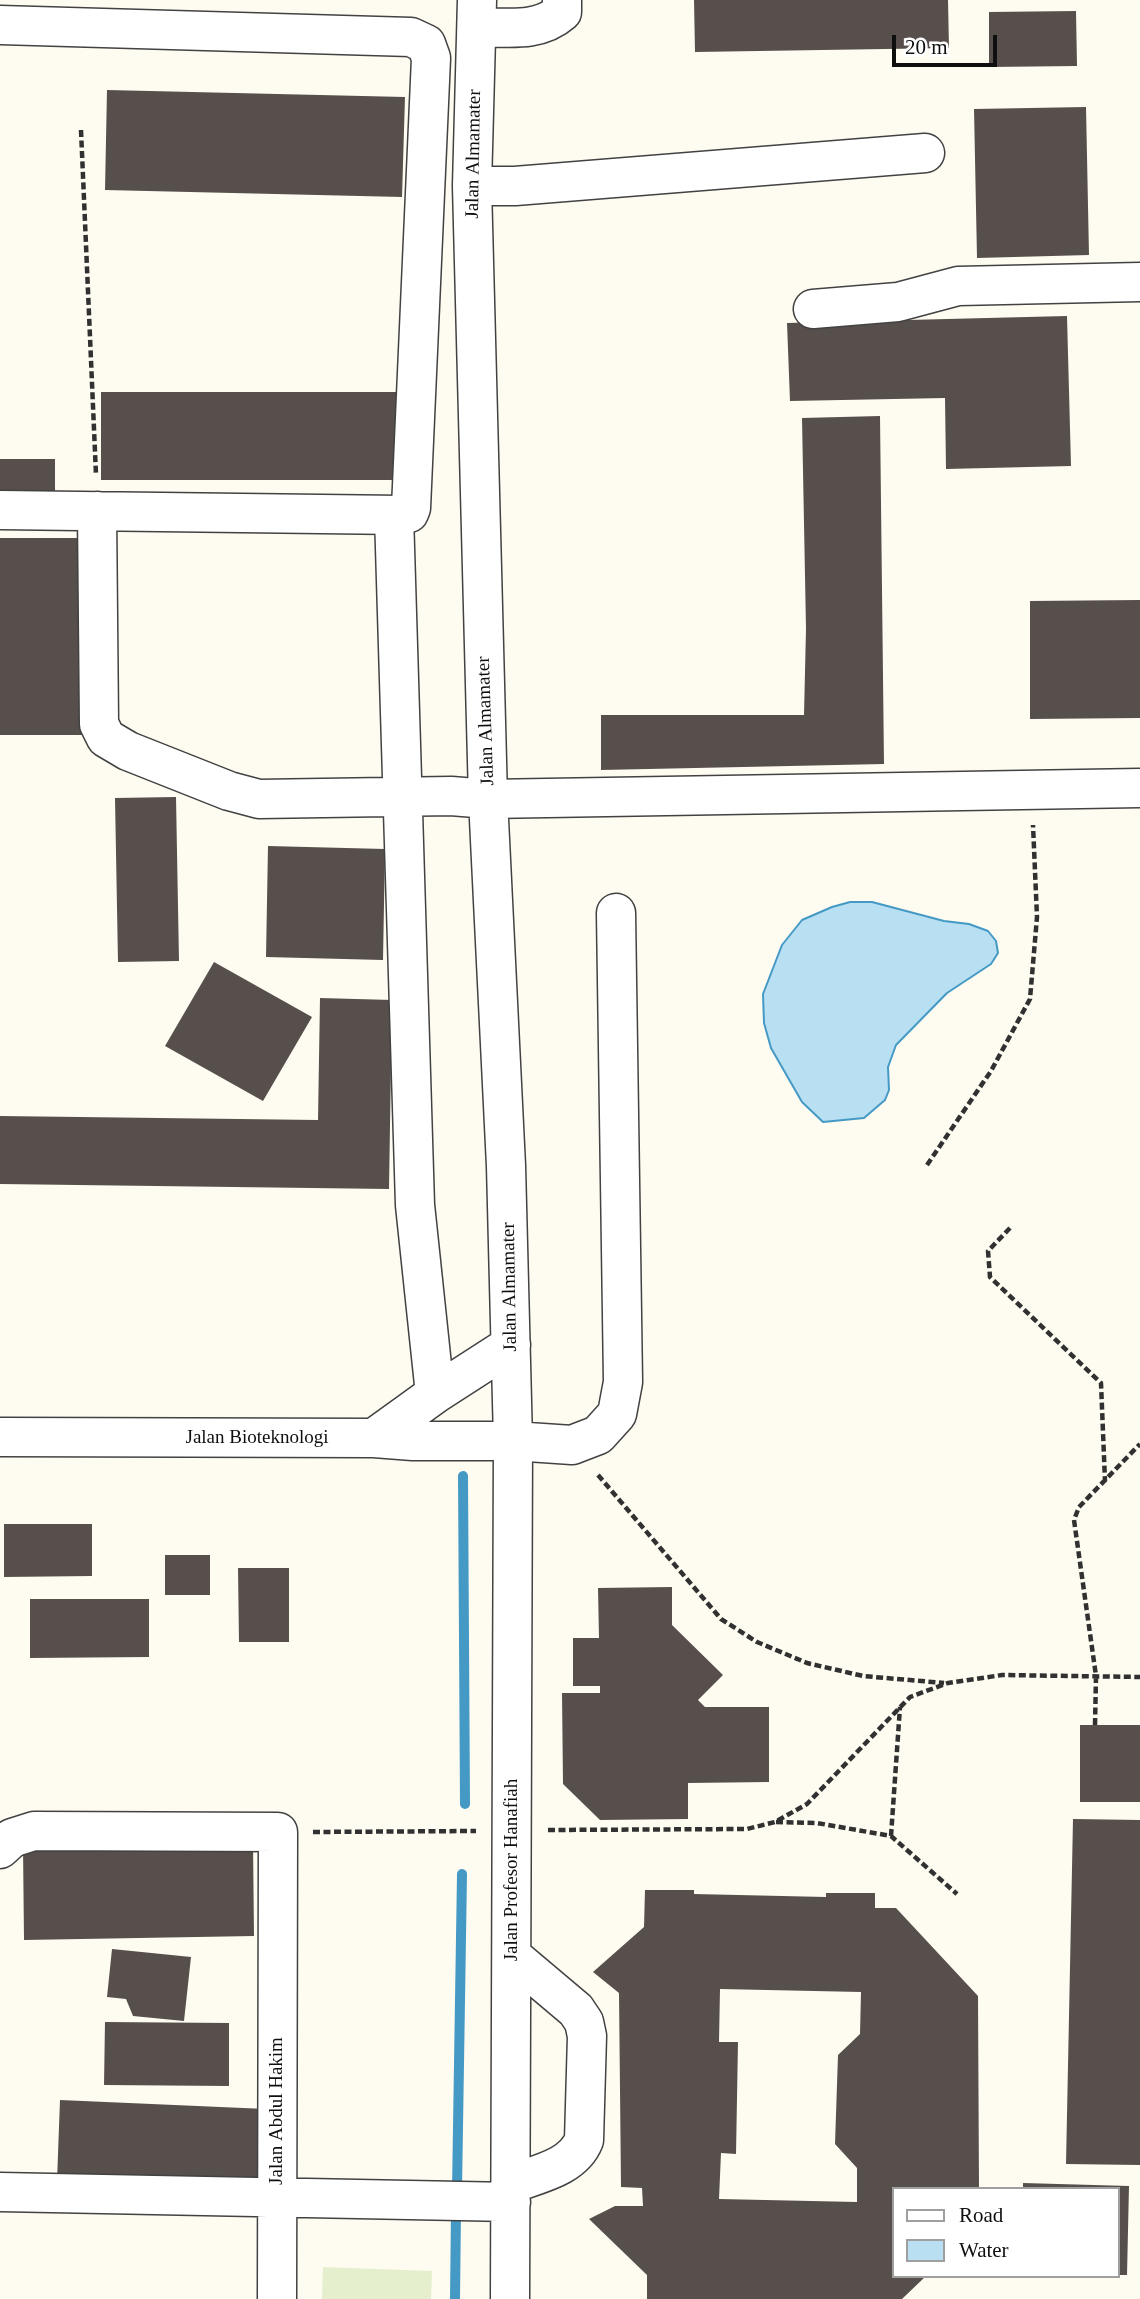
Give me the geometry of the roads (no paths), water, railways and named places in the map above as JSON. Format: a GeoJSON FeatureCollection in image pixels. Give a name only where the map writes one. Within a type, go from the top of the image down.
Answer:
{"type":"FeatureCollection","features":[{"type":"Feature","properties":{"kind":"lane"},"geometry":{"type":"LineString","coordinates":[[478,14],[530,27],[550,23],[562,12],[562,0]]}},
{"type":"Feature","properties":{"kind":"lane","name":"Jalan Almamater"},"geometry":{"type":"LineString","coordinates":[[478,14],[471,186],[488,799],[506,1166],[513,1441]]}},
{"type":"Feature","properties":{"kind":"lane"},"geometry":{"type":"LineString","coordinates":[[0,24],[411,37],[426,44],[431,58],[409,513],[394,515],[0,510]]}},
{"type":"Feature","properties":{"kind":"lane"},"geometry":{"type":"LineString","coordinates":[[471,186],[515,186],[925,153]]}},
{"type":"Feature","properties":{"kind":"lane"},"geometry":{"type":"LineString","coordinates":[[813,309],[898,302],[958,285],[1140,282]]}},
{"type":"Feature","properties":{"kind":"lane"},"geometry":{"type":"LineString","coordinates":[[97,511],[99,724],[106,738],[128,751],[229,791],[259,799],[402,796],[488,799],[1140,788]]}},
{"type":"Feature","properties":{"kind":"lane"},"geometry":{"type":"LineString","coordinates":[[394,515],[415,1205],[435,1394]]}},
{"type":"Feature","properties":{"kind":"lane","name":"Jalan Bioteknologi"},"geometry":{"type":"LineString","coordinates":[[0,1437],[374,1438],[572,1445],[598,1435],[617,1414],[623,1382],[616,913]]}},
{"type":"Feature","properties":{"kind":"lane"},"geometry":{"type":"LineString","coordinates":[[374,1438],[435,1394],[511,1345]]}},
{"type":"Feature","properties":{"kind":"lane","name":"Jalan Profesor Hanafiah"},"geometry":{"type":"LineString","coordinates":[[510,2299],[513,1441]]}},
{"type":"Feature","properties":{"kind":"lane","name":"Jalan Abdul Hakim"},"geometry":{"type":"LineString","coordinates":[[0,1849],[12,1838],[34,1830],[278,1832],[277,2198],[510,2193]]}},
{"type":"Feature","properties":{"kind":"lane"},"geometry":{"type":"LineString","coordinates":[[510,2193],[565,2164],[579,2152],[584,2140],[587,2036],[584,2022],[576,2010],[512,1956]]}},
{"type":"Feature","properties":{"kind":"lane"},"geometry":{"type":"LineString","coordinates":[[0,2192],[277,2198],[277,2299]]}},
{"type":"Feature","properties":{"kind":"water"},"geometry":{"type":"Polygon","coordinates":[[[850,902],[872,902],[944,921],[969,924],[988,931],[996,941],[998,953],[991,964],[947,993],[896,1045],[888,1067],[889,1090],[885,1100],[864,1118],[823,1122],[802,1102],[771,1048],[764,1023],[763,994],[782,945],[802,920],[850,902]]]}},
{"type":"Feature","properties":{"kind":"waterway"},"geometry":{"type":"LineString","coordinates":[[463,1476],[465,1804]]}},
{"type":"Feature","properties":{"kind":"waterway"},"geometry":{"type":"LineString","coordinates":[[457,2190],[462,1874]]}},
{"type":"Feature","properties":{"kind":"waterway"},"geometry":{"type":"LineString","coordinates":[[455,2299],[456,2210]]}}]}
